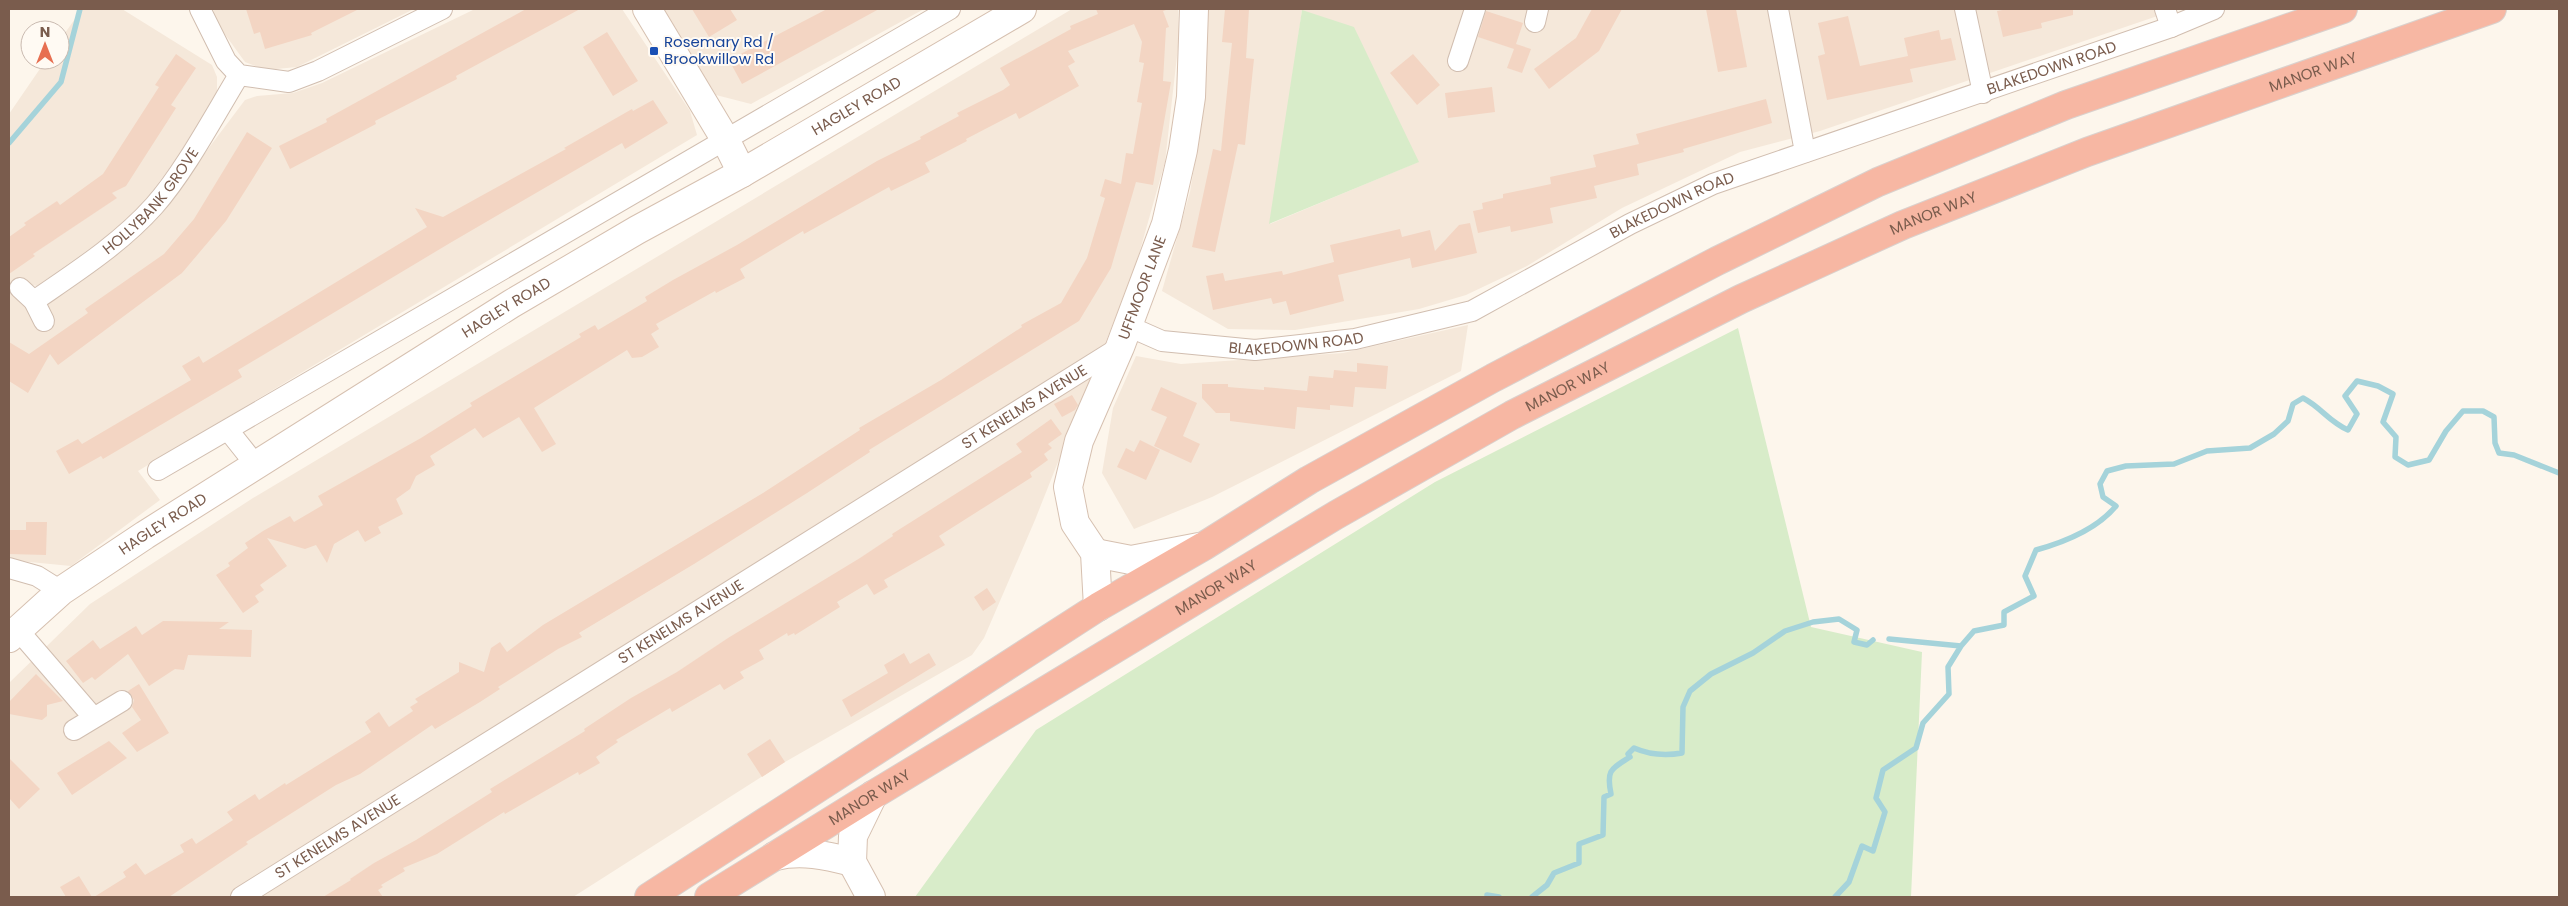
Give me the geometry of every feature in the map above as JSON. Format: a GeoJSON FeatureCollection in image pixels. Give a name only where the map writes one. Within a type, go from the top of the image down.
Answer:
{"type":"FeatureCollection","features":[{"type":"Feature","properties":{"kind":"highway"},"geometry":{"type":"LineString","coordinates":[[649,897],[1098,607],[1204,546],[1309,480],[1494,378],[1717,261],[1878,182],[2066,105],[2343,9]]}},
{"type":"Feature","properties":{"kind":"highway","name":"MANOR WAY"},"geometry":{"type":"LineString","coordinates":[[709,897],[873,795],[1336,515],[1512,415],[1741,299],[1903,225],[2087,152],[2492,9]]}},
{"type":"Feature","properties":{"kind":"main road"},"geometry":{"type":"LineString","coordinates":[[647,9],[725,139],[742,174]]}},
{"type":"Feature","properties":{"kind":"main road","name":"HAGLEY ROAD"},"geometry":{"type":"LineString","coordinates":[[13,634],[61,591],[255,464],[511,304],[638,230],[742,174],[1022,9]]}},
{"type":"Feature","properties":{"kind":"main road","name":"UFFMOOR LANE"},"geometry":{"type":"LineString","coordinates":[[1095,553],[1075,523],[1068,488],[1079,441],[1124,337],[1166,224],[1183,150],[1190,97],[1194,9]]}},
{"type":"Feature","properties":{"kind":"main road"},"geometry":{"type":"LineString","coordinates":[[1098,607],[1095,553],[1130,560],[1204,546]]}},
{"type":"Feature","properties":{"kind":"main road"},"geometry":{"type":"LineString","coordinates":[[871,897],[852,862],[853,836],[873,795]]}},
{"type":"Feature","properties":{"kind":"main road"},"geometry":{"type":"LineString","coordinates":[[774,856],[796,852],[824,854],[852,862]]}},
{"type":"Feature","properties":{"kind":"street"},"geometry":{"type":"LineString","coordinates":[[200,9],[226,61],[239,75],[288,82],[318,70],[442,9]]}},
{"type":"Feature","properties":{"kind":"street"},"geometry":{"type":"LineString","coordinates":[[158,470],[950,9]]}},
{"type":"Feature","properties":{"kind":"street"},"geometry":{"type":"LineString","coordinates":[[1458,61],[1476,9]]}},
{"type":"Feature","properties":{"kind":"street"},"geometry":{"type":"LineString","coordinates":[[1778,9],[1805,152]]}},
{"type":"Feature","properties":{"kind":"street"},"geometry":{"type":"LineString","coordinates":[[1966,9],[1983,93]]}},
{"type":"Feature","properties":{"kind":"street","name":"BLAKEDOWN ROAD"},"geometry":{"type":"LineString","coordinates":[[1124,337],[1255,350],[1355,339],[1472,311],[1630,224],[1713,184],[1983,93],[2168,18],[2214,9]]}},
{"type":"Feature","properties":{"kind":"street","name":"HOLLYBANK GROVE"},"geometry":{"type":"LineString","coordinates":[[44,321],[27,294],[131,230],[169,188],[239,75]]}},
{"type":"Feature","properties":{"kind":"street","name":"ST KENELMS AVENUE"},"geometry":{"type":"LineString","coordinates":[[241,897],[1124,337]]}},
{"type":"Feature","properties":{"kind":"street"},"geometry":{"type":"LineString","coordinates":[[228,430],[255,464]]}},
{"type":"Feature","properties":{"kind":"street"},"geometry":{"type":"LineString","coordinates":[[9,568],[37,576],[61,591]]}},
{"type":"Feature","properties":{"kind":"street"},"geometry":{"type":"LineString","coordinates":[[13,634],[93,717]]}},
{"type":"Feature","properties":{"kind":"street"},"geometry":{"type":"LineString","coordinates":[[74,730],[122,701]]}},
{"type":"Feature","properties":{"kind":"shaded area"},"geometry":{"type":"Polygon","coordinates":[[[82,9],[122,9],[212,65],[217,77],[217,93],[177,158],[141,206],[120,227],[37,286],[23,283],[50,317],[48,303],[174,194],[245,100],[257,96],[293,93],[322,83],[475,9],[622,9],[690,111],[697,135],[138,471],[160,500],[71,566],[9,560],[9,114],[39,70],[70,70],[70,26],[82,9]]]}},
{"type":"Feature","properties":{"kind":"shaded area"},"geometry":{"type":"Polygon","coordinates":[[[213,9],[414,9],[297,67],[266,70],[245,62],[216,22],[213,9]]]}},
{"type":"Feature","properties":{"kind":"shaded area"},"geometry":{"type":"Polygon","coordinates":[[[659,9],[924,9],[751,104],[716,95],[659,9]]]}},
{"type":"Feature","properties":{"kind":"shaded area"},"geometry":{"type":"Polygon","coordinates":[[[1072,9],[1178,9],[1179,38],[1165,162],[1135,268],[1035,520],[984,638],[972,655],[785,762],[573,897],[9,897],[9,683],[90,604],[253,498],[1072,9]]]}},
{"type":"Feature","properties":{"kind":"shaded area"},"geometry":{"type":"Polygon","coordinates":[[[1208,9],[2178,9],[1820,131],[1740,152],[1622,208],[1527,266],[1466,295],[1419,309],[1295,330],[1228,329],[1162,291],[1190,192],[1204,107],[1208,9]],[[1302,10],[1270,224],[1418,162],[1302,10]]]}},
{"type":"Feature","properties":{"kind":"shaded area"},"geometry":{"type":"Polygon","coordinates":[[[1468,325],[1461,371],[1212,497],[1134,529],[1102,473],[1113,408],[1136,356],[1181,364],[1343,353],[1468,325]]]}},
{"type":"Feature","properties":{"kind":"green space"},"geometry":{"type":"Polygon","coordinates":[[[1302,10],[1354,27],[1419,162],[1269,224],[1302,10]]]}},
{"type":"Feature","properties":{"kind":"green space"},"geometry":{"type":"Polygon","coordinates":[[[1738,328],[1811,627],[1922,652],[1911,897],[915,897],[1036,730],[1435,482],[1738,328]]]}},
{"type":"Feature","properties":{"kind":"building"},"geometry":{"type":"Polygon","coordinates":[[[246,9],[359,9],[311,33],[312,35],[265,49],[260,32],[254,34],[246,9]]]}},
{"type":"Feature","properties":{"kind":"building"},"geometry":{"type":"Polygon","coordinates":[[[526,9],[580,9],[456,76],[457,79],[375,121],[376,124],[290,169],[279,146],[327,122],[326,119],[526,9]]]}},
{"type":"Feature","properties":{"kind":"building"},"geometry":{"type":"Polygon","coordinates":[[[692,9],[730,9],[737,20],[709,37],[692,9]]]}},
{"type":"Feature","properties":{"kind":"building"},"geometry":{"type":"Polygon","coordinates":[[[827,9],[879,9],[742,84],[729,60],[827,9]]]}},
{"type":"Feature","properties":{"kind":"building"},"geometry":{"type":"Polygon","coordinates":[[[1096,9],[1169,9],[1163,11],[1169,27],[1166,28],[1163,81],[1171,82],[1153,185],[1136,182],[1111,268],[1079,321],[869,450],[870,452],[694,564],[579,633],[582,637],[558,649],[498,687],[500,689],[480,702],[435,729],[432,725],[360,774],[336,785],[246,842],[248,844],[169,897],[94,897],[126,877],[123,872],[136,863],[145,875],[184,852],[180,845],[192,838],[196,844],[233,820],[227,812],[255,794],[259,800],[371,732],[365,722],[379,712],[389,727],[413,711],[410,707],[418,702],[415,699],[459,672],[459,662],[484,672],[491,648],[500,642],[507,652],[543,625],[763,493],[860,430],[859,428],[941,380],[1022,327],[1021,325],[1061,303],[1087,258],[1105,198],[1100,196],[1105,179],[1121,184],[1126,153],[1133,154],[1142,103],[1137,102],[1144,63],[1139,62],[1142,42],[1134,24],[1068,51],[1075,62],[1068,66],[1079,86],[1019,119],[1016,113],[966,139],[967,141],[925,163],[930,172],[891,191],[889,187],[804,234],[803,231],[740,269],[745,278],[716,293],[715,291],[656,324],[659,329],[651,334],[659,347],[642,357],[632,358],[627,350],[534,408],[556,444],[542,452],[519,417],[483,438],[475,428],[430,456],[435,465],[416,476],[410,489],[396,499],[403,514],[378,527],[381,533],[365,542],[358,530],[334,544],[327,563],[316,545],[305,549],[267,538],[287,566],[260,585],[264,590],[255,596],[259,602],[243,613],[216,575],[230,566],[228,563],[248,548],[245,543],[263,531],[290,516],[294,522],[323,505],[318,496],[421,438],[472,406],[470,403],[581,337],[579,334],[595,325],[598,330],[647,301],[645,297],[673,280],[737,245],[877,161],[921,139],[920,137],[959,116],[957,113],[1003,90],[1010,85],[1000,68],[1071,29],[1070,26],[1098,14],[1096,9]]]}},
{"type":"Feature","properties":{"kind":"building"},"geometry":{"type":"Polygon","coordinates":[[[1225,9],[1249,9],[1246,58],[1254,59],[1245,145],[1238,144],[1215,252],[1192,247],[1213,149],[1221,151],[1232,43],[1222,42],[1225,9]]]}},
{"type":"Feature","properties":{"kind":"building"},"geometry":{"type":"Polygon","coordinates":[[[1592,9],[1622,9],[1599,51],[1549,89],[1534,69],[1576,38],[1592,9]]]}},
{"type":"Feature","properties":{"kind":"building"},"geometry":{"type":"Polygon","coordinates":[[[1706,9],[1736,9],[1747,67],[1718,72],[1706,9]]]}},
{"type":"Feature","properties":{"kind":"building"},"geometry":{"type":"Polygon","coordinates":[[[2008,9],[2073,9],[2073,15],[2041,23],[2042,28],[2003,37],[1997,11],[2008,9]]]}},
{"type":"Feature","properties":{"kind":"building"},"geometry":{"type":"Polygon","coordinates":[[[1486,11],[1523,23],[1516,44],[1531,49],[1522,73],[1507,68],[1514,49],[1478,37],[1486,11]]]}},
{"type":"Feature","properties":{"kind":"building"},"geometry":{"type":"Polygon","coordinates":[[[1848,16],[1860,66],[1908,56],[1904,38],[1939,30],[1941,40],[1951,38],[1956,60],[1910,69],[1913,82],[1827,100],[1818,56],[1825,54],[1818,23],[1848,16]]]}},
{"type":"Feature","properties":{"kind":"building"},"geometry":{"type":"Polygon","coordinates":[[[607,32],[638,81],[613,96],[583,47],[607,32]]]}},
{"type":"Feature","properties":{"kind":"building"},"geometry":{"type":"Polygon","coordinates":[[[176,54],[196,68],[171,105],[176,108],[126,186],[112,193],[117,198],[33,254],[35,256],[9,274],[9,237],[26,225],[24,223],[57,201],[60,205],[103,174],[159,87],[155,85],[176,54]]]}},
{"type":"Feature","properties":{"kind":"building"},"geometry":{"type":"Polygon","coordinates":[[[1413,54],[1440,85],[1417,105],[1390,73],[1413,54]]]}},
{"type":"Feature","properties":{"kind":"building"},"geometry":{"type":"Polygon","coordinates":[[[1492,87],[1495,112],[1448,118],[1445,93],[1492,87]]]}},
{"type":"Feature","properties":{"kind":"building"},"geometry":{"type":"Polygon","coordinates":[[[1766,99],[1772,123],[1683,149],[1684,152],[1637,164],[1639,175],[1594,186],[1597,198],[1550,208],[1553,223],[1511,232],[1510,226],[1478,233],[1473,211],[1483,209],[1482,203],[1503,198],[1503,194],[1551,184],[1550,177],[1596,167],[1593,155],[1639,144],[1636,134],[1766,99]]]}},
{"type":"Feature","properties":{"kind":"building"},"geometry":{"type":"Polygon","coordinates":[[[653,100],[668,123],[625,149],[622,143],[450,243],[238,370],[242,377],[103,459],[101,456],[69,474],[56,451],[78,439],[82,444],[191,380],[182,366],[199,356],[203,363],[427,227],[415,208],[443,217],[566,149],[564,148],[632,109],[633,111],[653,100]]]}},
{"type":"Feature","properties":{"kind":"building"},"geometry":{"type":"Polygon","coordinates":[[[247,132],[272,148],[226,221],[182,273],[58,365],[50,354],[28,393],[9,381],[9,342],[29,354],[88,313],[85,309],[164,254],[194,219],[247,132]]]}},
{"type":"Feature","properties":{"kind":"building"},"geometry":{"type":"Polygon","coordinates":[[[1470,223],[1477,253],[1412,268],[1410,258],[1338,275],[1344,301],[1290,315],[1286,301],[1273,304],[1271,298],[1213,310],[1206,276],[1223,273],[1225,281],[1282,271],[1283,275],[1334,262],[1330,245],[1400,229],[1402,237],[1430,230],[1435,251],[1459,225],[1470,223]]]}},
{"type":"Feature","properties":{"kind":"building"},"geometry":{"type":"Polygon","coordinates":[[[1357,363],[1388,366],[1386,389],[1355,387],[1353,407],[1330,405],[1330,410],[1297,407],[1295,429],[1230,421],[1230,413],[1216,413],[1202,398],[1202,384],[1228,384],[1228,387],[1264,390],[1264,387],[1307,391],[1309,376],[1333,378],[1334,370],[1357,372],[1357,363]]]}},
{"type":"Feature","properties":{"kind":"building"},"geometry":{"type":"Polygon","coordinates":[[[1161,387],[1197,403],[1183,436],[1200,444],[1191,463],[1154,446],[1167,417],[1151,410],[1161,387]]]}},
{"type":"Feature","properties":{"kind":"building"},"geometry":{"type":"Polygon","coordinates":[[[1072,395],[1078,405],[1075,410],[1062,417],[1054,404],[1072,395]]]}},
{"type":"Feature","properties":{"kind":"building"},"geometry":{"type":"Polygon","coordinates":[[[1051,419],[1062,434],[1048,444],[1052,448],[1044,454],[1048,460],[1030,473],[1032,477],[939,536],[945,545],[884,580],[888,587],[874,595],[867,584],[837,602],[840,607],[795,635],[794,633],[788,636],[787,633],[759,650],[764,659],[740,672],[744,678],[724,690],[720,684],[672,712],[670,708],[616,740],[618,742],[596,757],[600,763],[579,775],[578,772],[505,814],[504,812],[437,854],[403,868],[405,871],[381,885],[383,887],[378,890],[383,897],[323,897],[374,863],[416,840],[492,792],[490,789],[585,731],[584,729],[631,698],[677,672],[728,638],[860,558],[893,536],[892,534],[1022,452],[1016,444],[1051,419]]]}},
{"type":"Feature","properties":{"kind":"building"},"geometry":{"type":"Polygon","coordinates":[[[1140,440],[1160,450],[1146,480],[1117,467],[1126,448],[1134,452],[1140,440]]]}},
{"type":"Feature","properties":{"kind":"building"},"geometry":{"type":"Polygon","coordinates":[[[26,522],[47,522],[46,555],[9,554],[9,530],[26,530],[26,522]]]}},
{"type":"Feature","properties":{"kind":"building"},"geometry":{"type":"Polygon","coordinates":[[[987,588],[996,602],[983,611],[974,597],[987,588]]]}},
{"type":"Feature","properties":{"kind":"building"},"geometry":{"type":"Polygon","coordinates":[[[163,621],[229,622],[219,629],[252,630],[251,657],[188,655],[184,670],[175,669],[149,686],[128,654],[95,680],[92,677],[83,683],[66,661],[93,640],[100,649],[136,626],[142,635],[163,621]]]}},
{"type":"Feature","properties":{"kind":"building"},"geometry":{"type":"Polygon","coordinates":[[[904,653],[910,664],[929,653],[936,665],[851,717],[842,700],[888,673],[884,665],[904,653]]]}},
{"type":"Feature","properties":{"kind":"building"},"geometry":{"type":"Polygon","coordinates":[[[36,674],[63,701],[47,705],[47,716],[42,720],[9,714],[9,702],[36,674]]]}},
{"type":"Feature","properties":{"kind":"building"},"geometry":{"type":"Polygon","coordinates":[[[139,684],[169,733],[137,752],[122,733],[141,720],[132,707],[134,700],[128,691],[139,684]]]}},
{"type":"Feature","properties":{"kind":"building"},"geometry":{"type":"Polygon","coordinates":[[[770,739],[785,762],[762,777],[747,754],[770,739]]]}},
{"type":"Feature","properties":{"kind":"building"},"geometry":{"type":"Polygon","coordinates":[[[109,741],[127,758],[72,795],[57,773],[109,741]]]}},
{"type":"Feature","properties":{"kind":"building"},"geometry":{"type":"Polygon","coordinates":[[[9,758],[40,789],[19,809],[9,798],[9,758]]]}},
{"type":"Feature","properties":{"kind":"building"},"geometry":{"type":"Polygon","coordinates":[[[79,876],[92,897],[66,897],[60,887],[79,876]]]}},
{"type":"Feature","properties":{"kind":"waterway"},"geometry":{"type":"LineString","coordinates":[[9,143],[61,82],[80,9]]}},
{"type":"Feature","properties":{"kind":"waterway"},"geometry":{"type":"LineString","coordinates":[[1835,897],[1849,882],[1862,846],[1873,851],[1885,812],[1876,798],[1883,770],[1916,748],[1923,723],[1949,694],[1948,667],[1961,646],[1974,631],[2004,625],[2004,612],[2034,596],[2025,576],[2036,550],[2080,534],[2100,521],[2116,506],[2103,497],[2100,484],[2107,471],[2126,466],[2174,464],[2207,451],[2250,448],[2274,434],[2288,421],[2293,404],[2303,398],[2335,423],[2348,430],[2357,414],[2345,396],[2357,381],[2378,386],[2393,394],[2383,422],[2396,437],[2395,457],[2408,465],[2429,460],[2446,431],[2463,411],[2483,411],[2494,417],[2495,443],[2499,453],[2514,455],[2559,473]]}},
{"type":"Feature","properties":{"kind":"waterway"},"geometry":{"type":"LineString","coordinates":[[1532,897],[1547,885],[1554,873],[1579,863],[1579,844],[1603,835],[1604,797],[1611,794],[1609,780],[1611,771],[1630,757],[1628,754],[1634,748],[1658,754],[1682,753],[1683,707],[1690,691],[1711,674],[1753,653],[1785,631],[1813,622],[1839,619],[1857,630],[1854,642],[1867,645],[1873,640]]}},
{"type":"Feature","properties":{"kind":"waterway"},"geometry":{"type":"LineString","coordinates":[[1889,639],[1961,646]]}},
{"type":"Feature","properties":{"kind":"waterway"},"geometry":{"type":"LineString","coordinates":[[1487,897],[1487,895],[1499,897]]}},
{"type":"Feature","properties":{"kind":"place","name":"Rosemary Rd / Brookwillow Rd"},"geometry":{"type":"Point","coordinates":[654,51]}}]}
